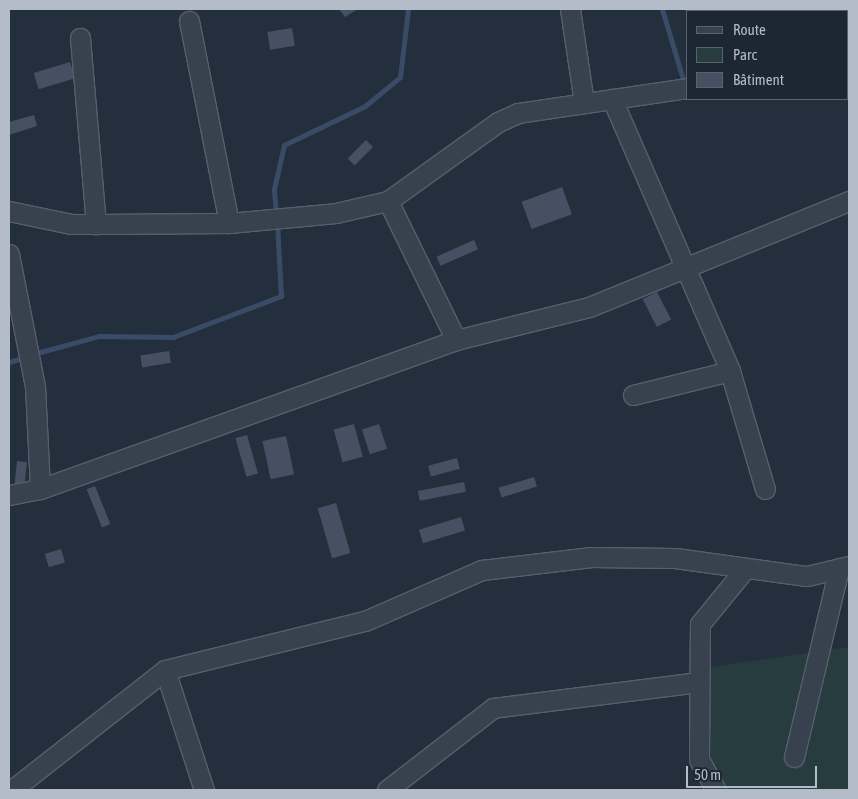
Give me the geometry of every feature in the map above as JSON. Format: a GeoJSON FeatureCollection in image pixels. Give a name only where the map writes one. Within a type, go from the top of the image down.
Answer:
{"type":"FeatureCollection","features":[{"type":"Feature","properties":{"kind":"street"},"geometry":{"type":"LineString","coordinates":[[570,9],[584,103]]}},
{"type":"Feature","properties":{"kind":"street"},"geometry":{"type":"LineString","coordinates":[[189,21],[229,223]]}},
{"type":"Feature","properties":{"kind":"street"},"geometry":{"type":"LineString","coordinates":[[80,38],[96,224]]}},
{"type":"Feature","properties":{"kind":"street"},"geometry":{"type":"LineString","coordinates":[[9,211],[71,224],[229,223],[336,213],[388,201],[498,122],[518,112],[686,88]]}},
{"type":"Feature","properties":{"kind":"street"},"geometry":{"type":"LineString","coordinates":[[612,99],[730,371],[765,489]]}},
{"type":"Feature","properties":{"kind":"street"},"geometry":{"type":"LineString","coordinates":[[388,201],[456,340]]}},
{"type":"Feature","properties":{"kind":"street"},"geometry":{"type":"LineString","coordinates":[[9,495],[40,489],[456,340],[589,307],[849,201]]}},
{"type":"Feature","properties":{"kind":"street"},"geometry":{"type":"LineString","coordinates":[[9,254],[34,386],[40,489]]}},
{"type":"Feature","properties":{"kind":"street"},"geometry":{"type":"LineString","coordinates":[[633,395],[730,371]]}},
{"type":"Feature","properties":{"kind":"street"},"geometry":{"type":"LineString","coordinates":[[12,790],[165,670],[365,621],[482,570],[591,557],[675,558],[744,570],[806,576],[844,567],[794,757]]}},
{"type":"Feature","properties":{"kind":"street"},"geometry":{"type":"LineString","coordinates":[[716,790],[699,760],[700,624],[744,570]]}},
{"type":"Feature","properties":{"kind":"street"},"geometry":{"type":"LineString","coordinates":[[165,670],[204,790]]}},
{"type":"Feature","properties":{"kind":"street"},"geometry":{"type":"LineString","coordinates":[[386,790],[493,708],[700,682]]}},
{"type":"Feature","properties":{"kind":"green space"},"geometry":{"type":"Polygon","coordinates":[[[849,647],[849,790],[718,790],[691,670],[849,647]]]}},
{"type":"Feature","properties":{"kind":"building"},"geometry":{"type":"Polygon","coordinates":[[[339,9],[358,9],[345,17],[339,9]]]}},
{"type":"Feature","properties":{"kind":"building"},"geometry":{"type":"Polygon","coordinates":[[[292,28],[295,46],[270,50],[267,32],[292,28]]]}},
{"type":"Feature","properties":{"kind":"building"},"geometry":{"type":"Polygon","coordinates":[[[70,62],[75,78],[39,89],[34,73],[70,62]]]}},
{"type":"Feature","properties":{"kind":"building"},"geometry":{"type":"Polygon","coordinates":[[[34,115],[37,126],[9,135],[9,122],[34,115]]]}},
{"type":"Feature","properties":{"kind":"building"},"geometry":{"type":"Polygon","coordinates":[[[366,140],[373,147],[355,165],[348,158],[366,140]]]}},
{"type":"Feature","properties":{"kind":"building"},"geometry":{"type":"Polygon","coordinates":[[[562,187],[572,214],[532,229],[522,202],[562,187]]]}},
{"type":"Feature","properties":{"kind":"building"},"geometry":{"type":"Polygon","coordinates":[[[474,240],[478,249],[441,266],[437,257],[474,240]]]}},
{"type":"Feature","properties":{"kind":"building"},"geometry":{"type":"Polygon","coordinates":[[[657,292],[671,320],[657,327],[643,299],[657,292]]]}},
{"type":"Feature","properties":{"kind":"building"},"geometry":{"type":"Polygon","coordinates":[[[169,351],[171,363],[142,367],[140,356],[169,351]]]}},
{"type":"Feature","properties":{"kind":"building"},"geometry":{"type":"Polygon","coordinates":[[[354,424],[363,457],[343,462],[334,429],[354,424]]]}},
{"type":"Feature","properties":{"kind":"building"},"geometry":{"type":"Polygon","coordinates":[[[379,424],[387,449],[370,454],[362,430],[379,424]]]}},
{"type":"Feature","properties":{"kind":"building"},"geometry":{"type":"Polygon","coordinates":[[[247,435],[258,473],[246,477],[235,438],[247,435]]]}},
{"type":"Feature","properties":{"kind":"building"},"geometry":{"type":"Polygon","coordinates":[[[286,436],[294,474],[271,479],[263,441],[286,436]]]}},
{"type":"Feature","properties":{"kind":"building"},"geometry":{"type":"Polygon","coordinates":[[[457,458],[460,469],[431,476],[428,466],[457,458]]]}},
{"type":"Feature","properties":{"kind":"building"},"geometry":{"type":"Polygon","coordinates":[[[17,461],[27,462],[24,493],[14,492],[17,461]]]}},
{"type":"Feature","properties":{"kind":"building"},"geometry":{"type":"Polygon","coordinates":[[[534,477],[537,487],[502,497],[499,488],[534,477]]]}},
{"type":"Feature","properties":{"kind":"building"},"geometry":{"type":"Polygon","coordinates":[[[464,482],[466,492],[420,501],[418,491],[464,482]]]}},
{"type":"Feature","properties":{"kind":"building"},"geometry":{"type":"Polygon","coordinates":[[[95,486],[110,524],[102,527],[87,489],[95,486]]]}},
{"type":"Feature","properties":{"kind":"building"},"geometry":{"type":"Polygon","coordinates":[[[336,503],[350,553],[332,558],[318,508],[336,503]]]}},
{"type":"Feature","properties":{"kind":"building"},"geometry":{"type":"Polygon","coordinates":[[[461,517],[465,530],[423,543],[419,530],[461,517]]]}},
{"type":"Feature","properties":{"kind":"building"},"geometry":{"type":"Polygon","coordinates":[[[61,549],[65,562],[49,567],[45,554],[61,549]]]}},
{"type":"Feature","properties":{"kind":"waterway"},"geometry":{"type":"LineString","coordinates":[[276,214],[274,189],[284,145],[365,106],[400,77],[408,9]]}},
{"type":"Feature","properties":{"kind":"waterway"},"geometry":{"type":"LineString","coordinates":[[662,9],[684,83]]}},
{"type":"Feature","properties":{"kind":"waterway"},"geometry":{"type":"LineString","coordinates":[[33,354],[99,336],[173,337],[281,296],[277,223]]}},
{"type":"Feature","properties":{"kind":"waterway"},"geometry":{"type":"LineString","coordinates":[[9,362],[25,357]]}}]}
